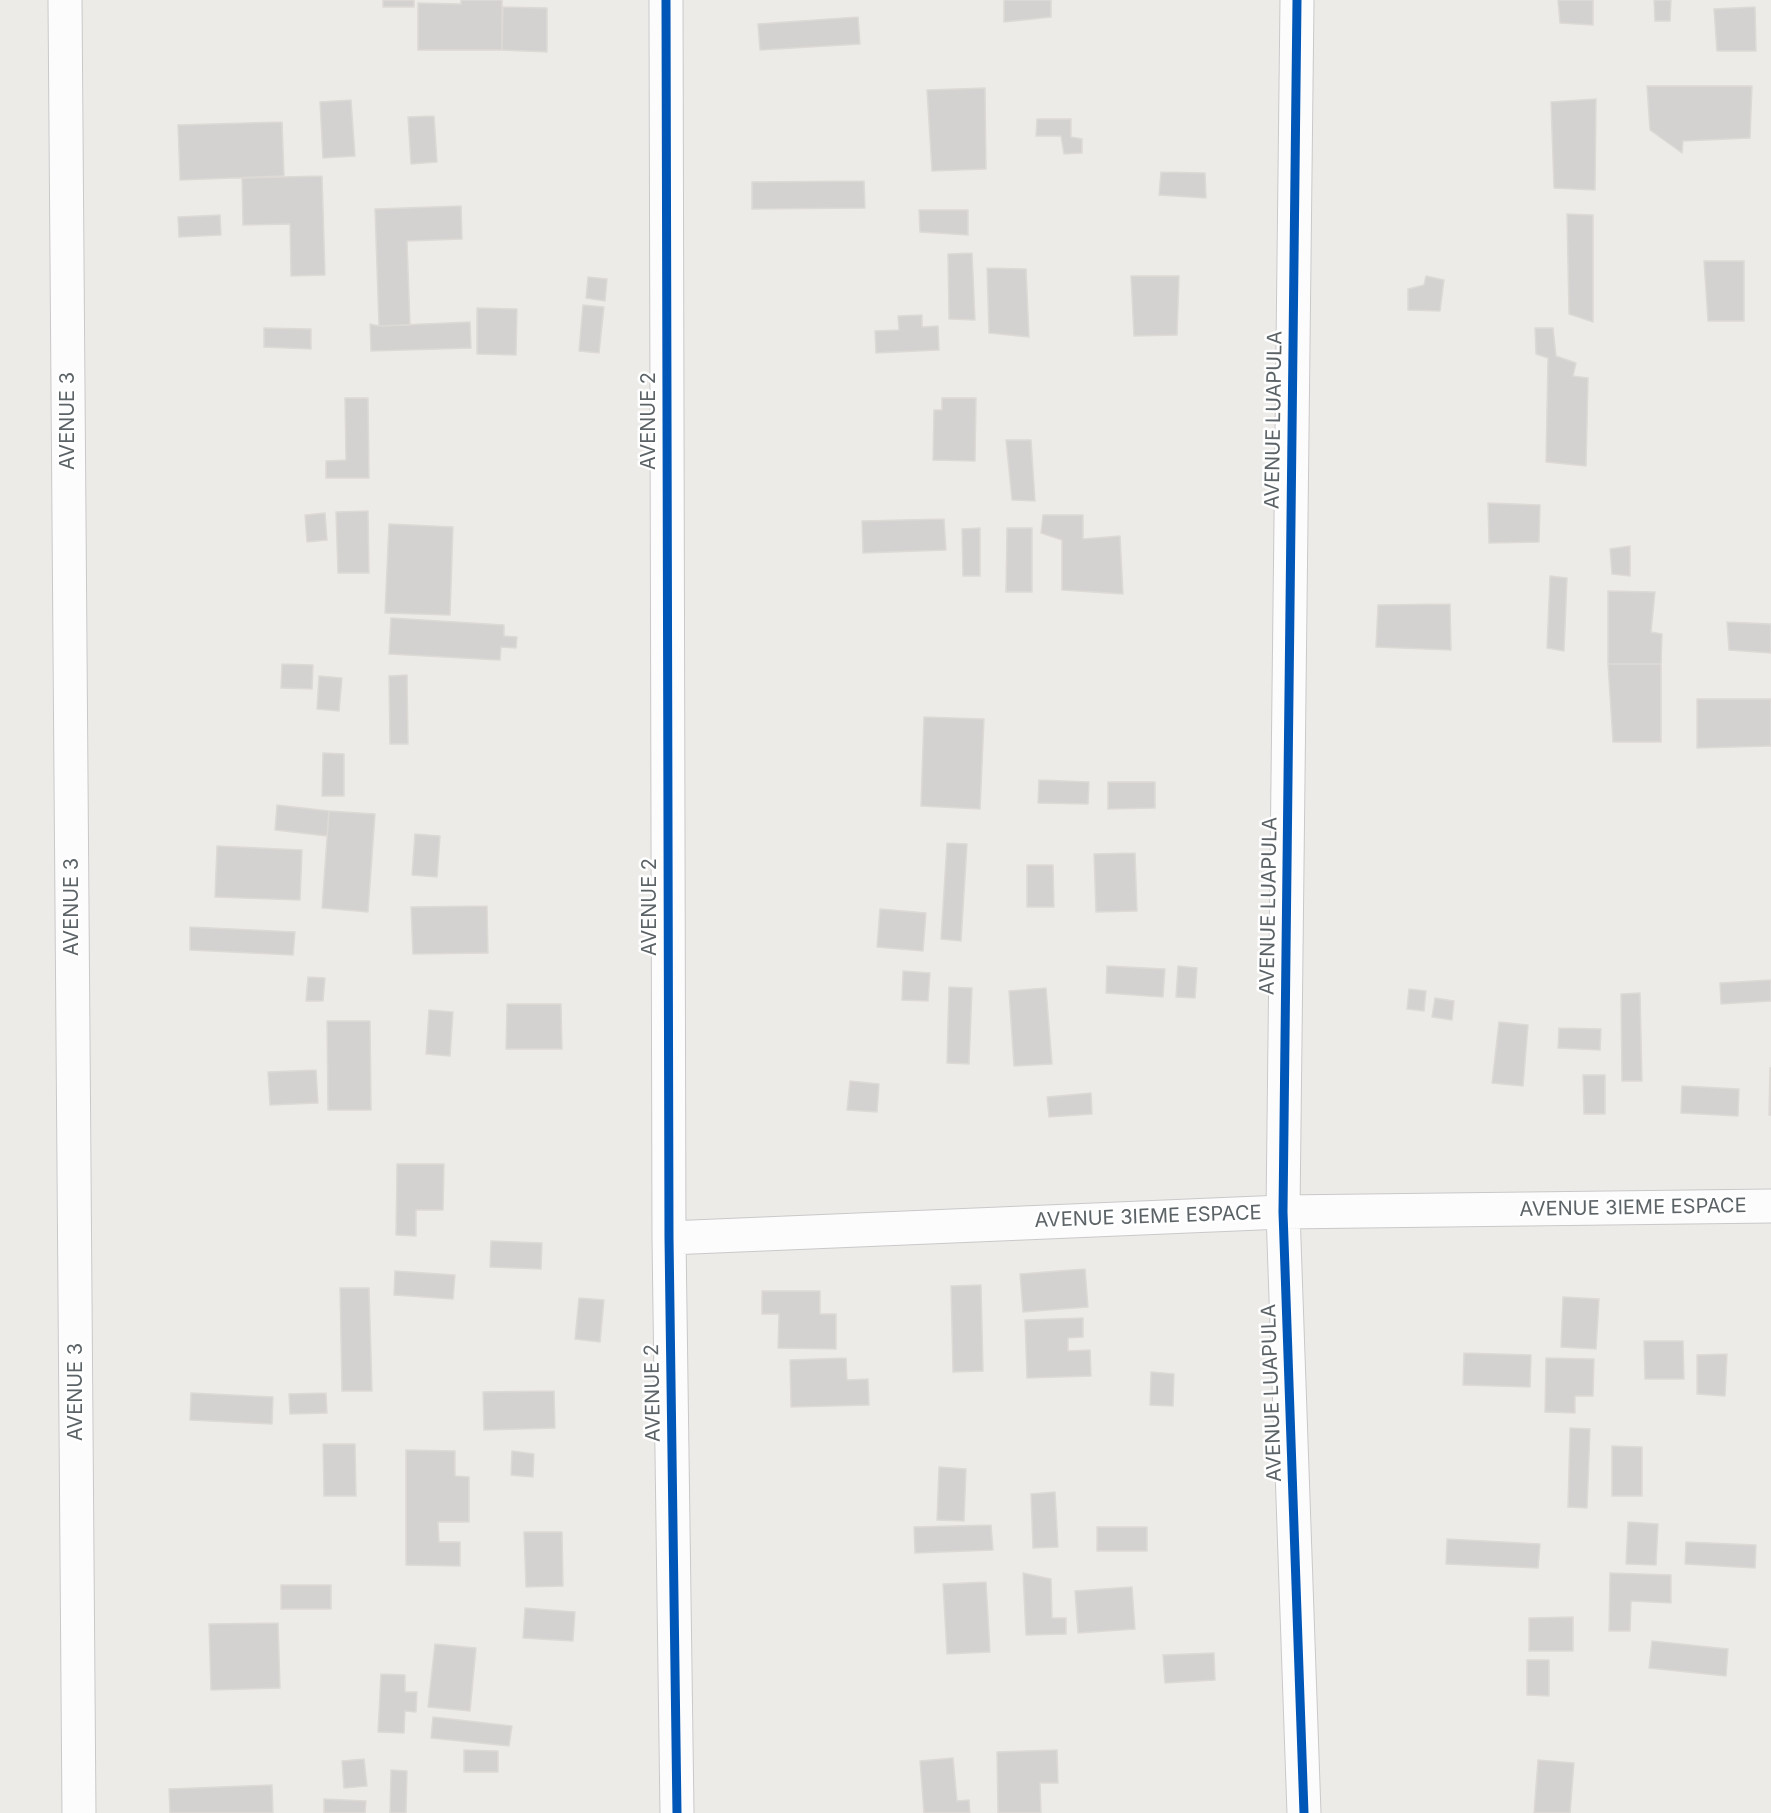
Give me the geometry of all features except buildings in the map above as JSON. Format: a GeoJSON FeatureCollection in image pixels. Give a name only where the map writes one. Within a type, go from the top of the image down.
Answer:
{"type":"FeatureCollection","features":[{"type":"Feature","properties":{"kind":"street","name":"AVENUE 3"},"geometry":{"type":"LineString","coordinates":[[65,0],[79,1813]]}},
{"type":"Feature","properties":{"kind":"street","name":"AVENUE 2"},"geometry":{"type":"LineString","coordinates":[[666,0],[669,1238],[677,1813]]}},
{"type":"Feature","properties":{"kind":"street","name":"AVENUE LUAPULA"},"geometry":{"type":"LineString","coordinates":[[1297,0],[1283,1212],[1304,1813]]}},
{"type":"Feature","properties":{"kind":"street","name":"AVENUE 3IEME ESPACE"},"geometry":{"type":"LineString","coordinates":[[669,1238],[1283,1212],[1771,1206]]}},
{"type":"Feature","properties":{"kind":"cycle path"},"geometry":{"type":"LineString","coordinates":[[666,0],[669,1238],[677,1813]]}},
{"type":"Feature","properties":{"kind":"cycle path"},"geometry":{"type":"LineString","coordinates":[[1297,0],[1283,1212],[1304,1813]]}}]}
